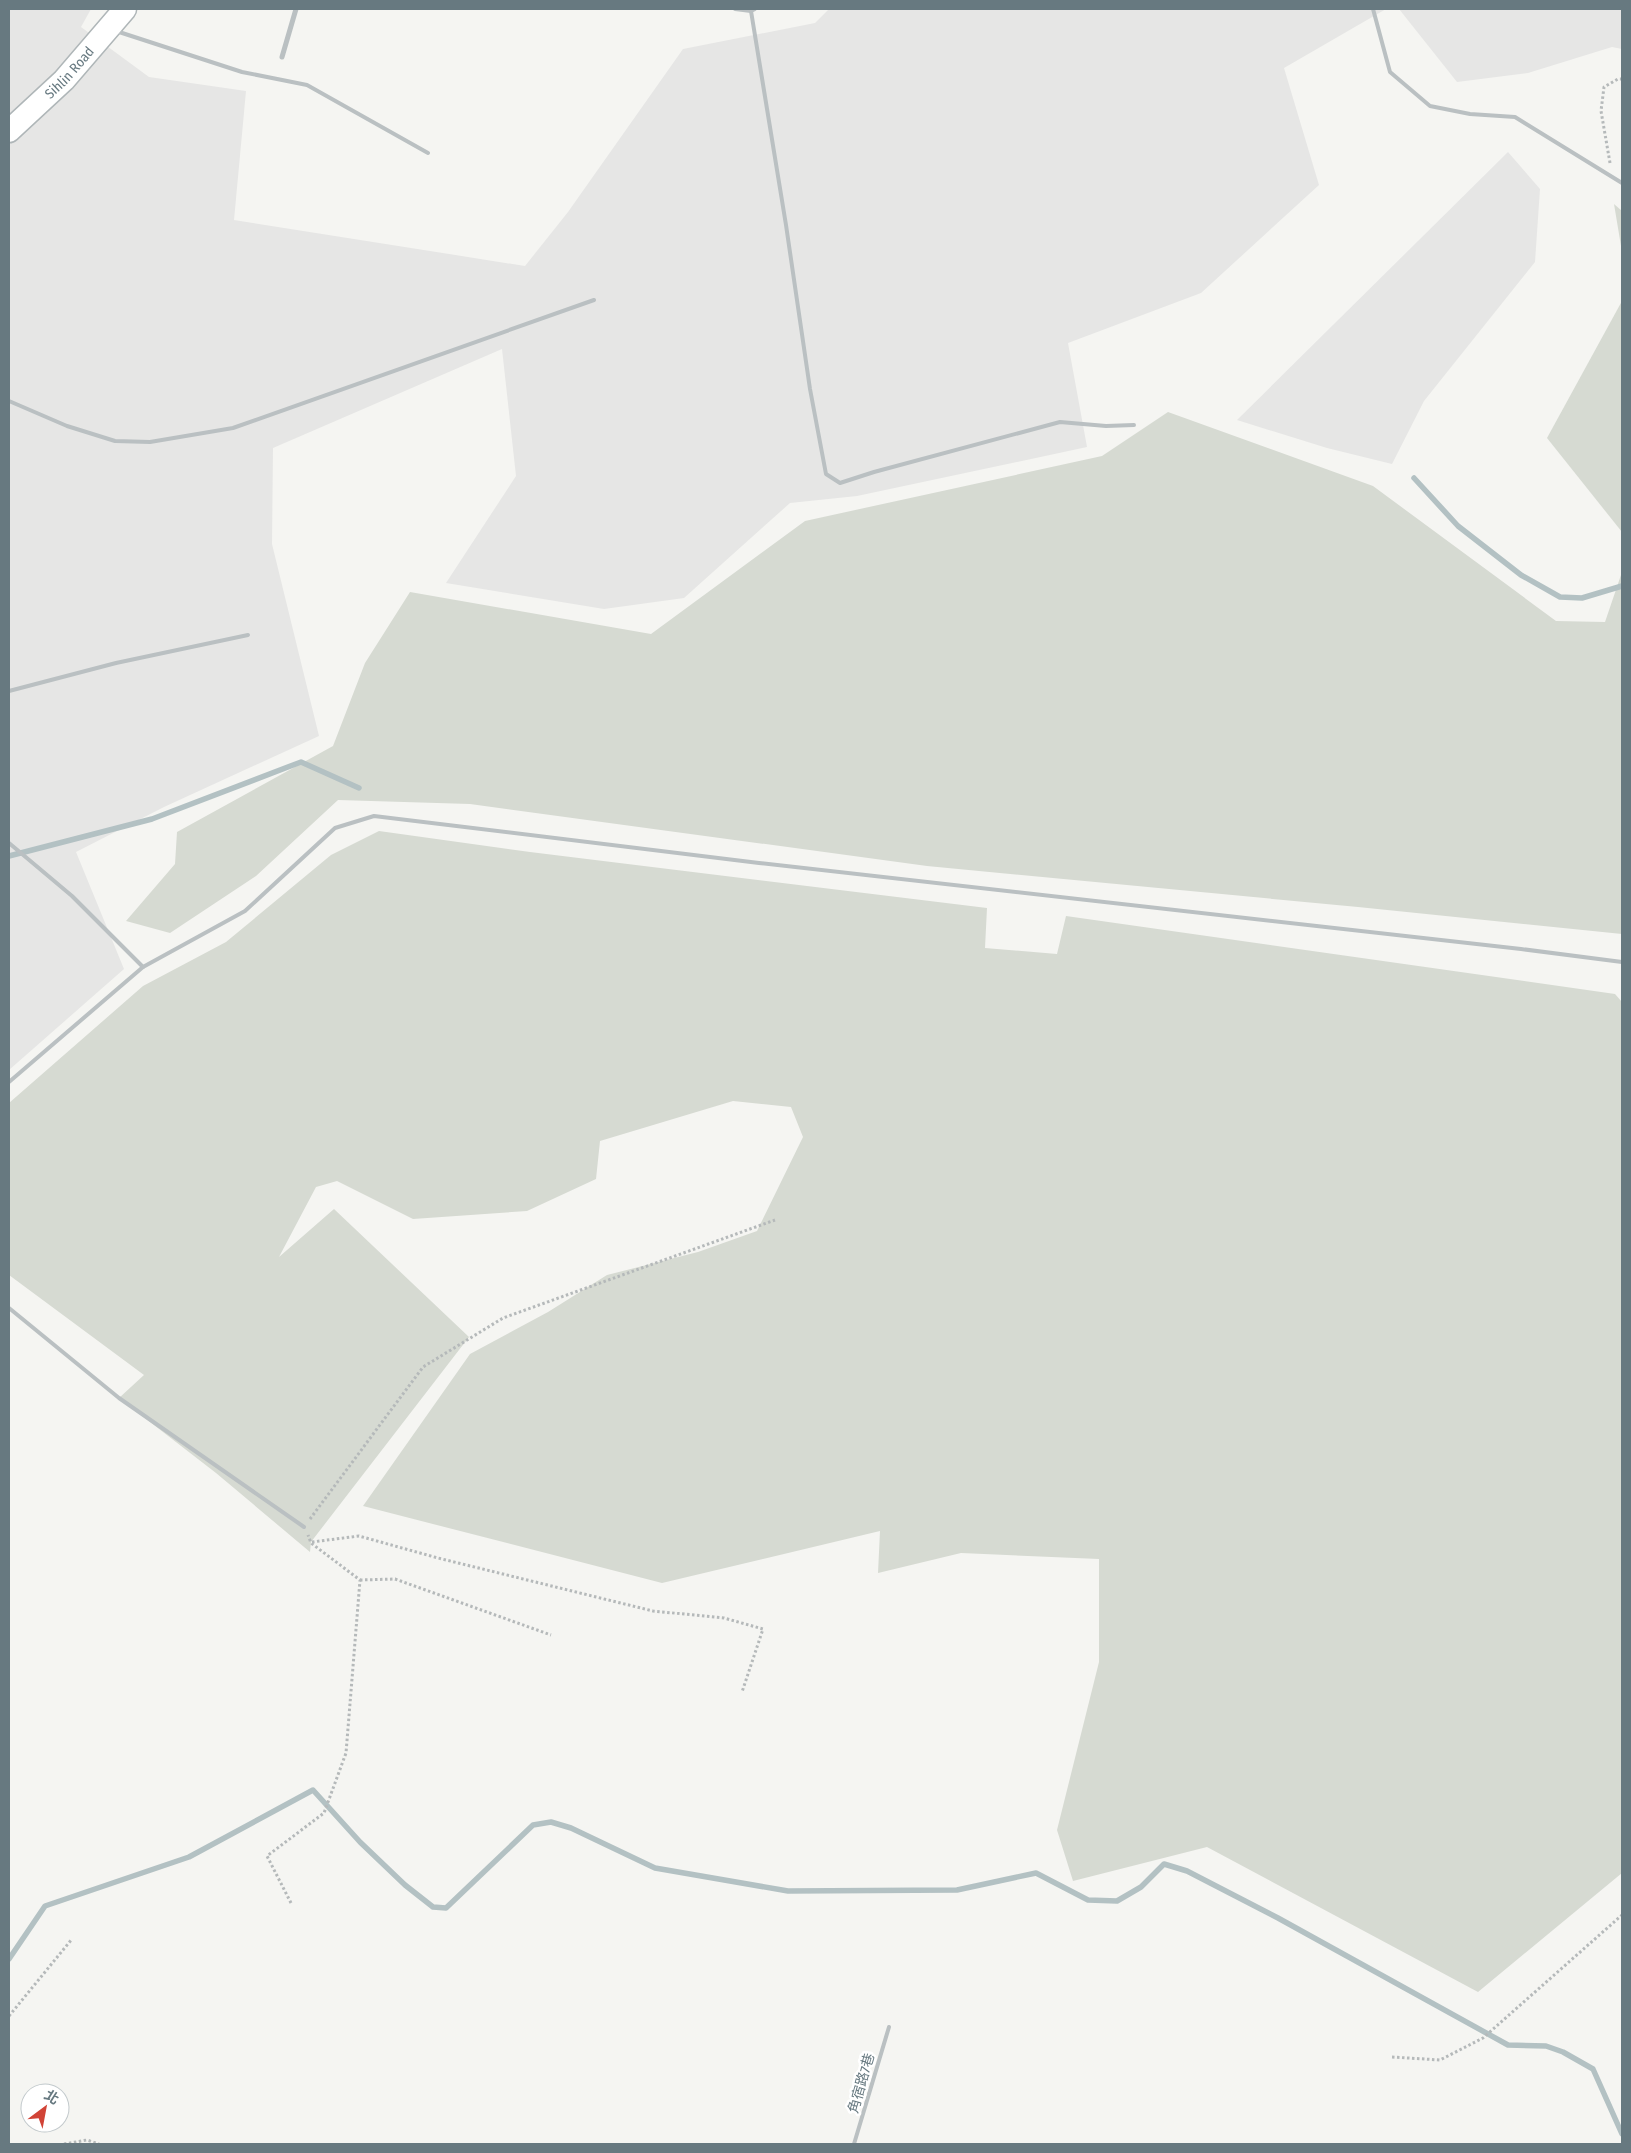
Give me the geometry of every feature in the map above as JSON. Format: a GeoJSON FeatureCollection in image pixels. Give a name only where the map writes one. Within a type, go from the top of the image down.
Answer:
{"type":"FeatureCollection","features":[{"type":"Feature","properties":{"kind":"street","name":"Sihlin Road"},"geometry":{"type":"LineString","coordinates":[[9,131],[64,80],[125,9]]}},
{"type":"Feature","properties":{"kind":"street"},"geometry":{"type":"LineString","coordinates":[[282,57],[296,9]]}},
{"type":"Feature","properties":{"kind":"lane"},"geometry":{"type":"LineString","coordinates":[[735,9],[753,10],[810,389],[826,474],[840,483],[874,472],[1060,422],[1106,426],[1134,425]]}},
{"type":"Feature","properties":{"kind":"lane"},"geometry":{"type":"LineString","coordinates":[[1373,9],[1390,72],[1430,106],[1470,114],[1515,117],[1622,183]]}},
{"type":"Feature","properties":{"kind":"lane"},"geometry":{"type":"LineString","coordinates":[[109,29],[242,72],[307,85],[428,153]]}},
{"type":"Feature","properties":{"kind":"lane"},"geometry":{"type":"LineString","coordinates":[[9,401],[67,426],[115,441],[150,442],[224,430],[363,383],[594,300]]}},
{"type":"Feature","properties":{"kind":"lane"},"geometry":{"type":"LineString","coordinates":[[9,692],[116,663],[248,635]]}},
{"type":"Feature","properties":{"kind":"lane"},"geometry":{"type":"LineString","coordinates":[[9,1082],[143,967],[245,911],[335,828],[374,816],[749,862],[1522,949],[1622,962]]}},
{"type":"Feature","properties":{"kind":"lane"},"geometry":{"type":"LineString","coordinates":[[9,843],[72,896],[143,967]]}},
{"type":"Feature","properties":{"kind":"lane"},"geometry":{"type":"LineString","coordinates":[[9,1308],[119,1398],[304,1527]]}},
{"type":"Feature","properties":{"kind":"lane","name":"角宿路7巷"},"geometry":{"type":"LineString","coordinates":[[854,2144],[890,2027]]}},
{"type":"Feature","properties":{"kind":"path"},"geometry":{"type":"LineString","coordinates":[[1612,176],[1600,111],[1604,87],[1618,79],[1622,79]]}},
{"type":"Feature","properties":{"kind":"path"},"geometry":{"type":"LineString","coordinates":[[551,1635],[395,1579],[360,1580],[311,1542],[304,1527],[423,1367],[503,1318],[775,1220]]}},
{"type":"Feature","properties":{"kind":"path"},"geometry":{"type":"LineString","coordinates":[[311,1542],[359,1536],[653,1612],[724,1618],[763,1629],[742,1692]]}},
{"type":"Feature","properties":{"kind":"path"},"geometry":{"type":"LineString","coordinates":[[291,1903],[267,1856],[324,1813],[346,1753],[360,1580]]}},
{"type":"Feature","properties":{"kind":"path"},"geometry":{"type":"LineString","coordinates":[[1392,2057],[1440,2060],[1483,2038],[1622,1916]]}},
{"type":"Feature","properties":{"kind":"path"},"geometry":{"type":"LineString","coordinates":[[9,2016],[72,1939]]}},
{"type":"Feature","properties":{"kind":"path"},"geometry":{"type":"LineString","coordinates":[[64,2144],[87,2140],[99,2144]]}},
{"type":"Feature","properties":{"kind":"shaded area"},"geometry":{"type":"Polygon","coordinates":[[[9,9],[91,9],[81,27],[149,77],[246,91],[234,220],[525,266],[568,212],[683,49],[815,23],[829,9],[1386,9],[1284,68],[1319,185],[1201,293],[1068,343],[1087,447],[857,496],[790,503],[684,598],[604,609],[446,583],[516,476],[502,349],[273,448],[272,544],[319,736],[164,807],[76,852],[124,969],[9,1070],[9,9]]]}},
{"type":"Feature","properties":{"kind":"shaded area"},"geometry":{"type":"Polygon","coordinates":[[[1399,9],[1622,9],[1622,49],[1612,47],[1528,73],[1457,82],[1399,9]]]}},
{"type":"Feature","properties":{"kind":"shaded area"},"geometry":{"type":"Polygon","coordinates":[[[1508,152],[1540,189],[1535,262],[1424,401],[1392,464],[1327,448],[1237,420],[1508,152]]]}},
{"type":"Feature","properties":{"kind":"shaded area"},"geometry":{"type":"Polygon","coordinates":[[[1614,204],[1622,211],[1622,252],[1614,204]]]}},
{"type":"Feature","properties":{"kind":"shaded area"},"geometry":{"type":"Polygon","coordinates":[[[1622,301],[1622,532],[1547,438],[1622,301]]]}},
{"type":"Feature","properties":{"kind":"shaded area"},"geometry":{"type":"Polygon","coordinates":[[[1168,412],[1373,486],[1556,621],[1605,622],[1622,572],[1622,934],[927,866],[470,804],[338,800],[256,876],[170,933],[126,921],[175,864],[177,832],[333,746],[365,663],[410,592],[651,634],[805,521],[1102,456],[1168,412]]]}},
{"type":"Feature","properties":{"kind":"shaded area"},"geometry":{"type":"Polygon","coordinates":[[[379,831],[530,852],[987,908],[985,948],[1057,954],[1066,916],[1615,994],[1622,1002],[1622,1873],[1478,1992],[1207,1847],[1073,1881],[1057,1830],[1099,1662],[1099,1559],[961,1553],[878,1573],[880,1531],[662,1583],[363,1506],[470,1354],[548,1312],[607,1275],[698,1252],[757,1231],[803,1137],[791,1107],[733,1101],[600,1141],[596,1179],[527,1211],[413,1219],[337,1181],[316,1187],[279,1257],[334,1209],[469,1337],[311,1542],[310,1552],[216,1473],[119,1398],[144,1375],[9,1275],[9,1103],[143,986],[226,942],[331,855],[379,831]]]}},
{"type":"Feature","properties":{"kind":"waterway"},"geometry":{"type":"LineString","coordinates":[[1414,478],[1458,526],[1521,575],[1560,597],[1582,598],[1622,586]]}},
{"type":"Feature","properties":{"kind":"waterway"},"geometry":{"type":"LineString","coordinates":[[9,856],[152,819],[301,762],[359,788]]}},
{"type":"Feature","properties":{"kind":"waterway"},"geometry":{"type":"LineString","coordinates":[[9,1959],[45,1906],[189,1857],[313,1790],[360,1842],[405,1885],[433,1907],[446,1908],[533,1825],[551,1822],[571,1828],[655,1868],[788,1891],[957,1890],[1036,1873],[1088,1900],[1117,1901],[1141,1887],[1164,1864],[1187,1871],[1278,1918],[1508,2045],[1546,2046],[1563,2052],[1593,2069],[1622,2134]]}}]}
